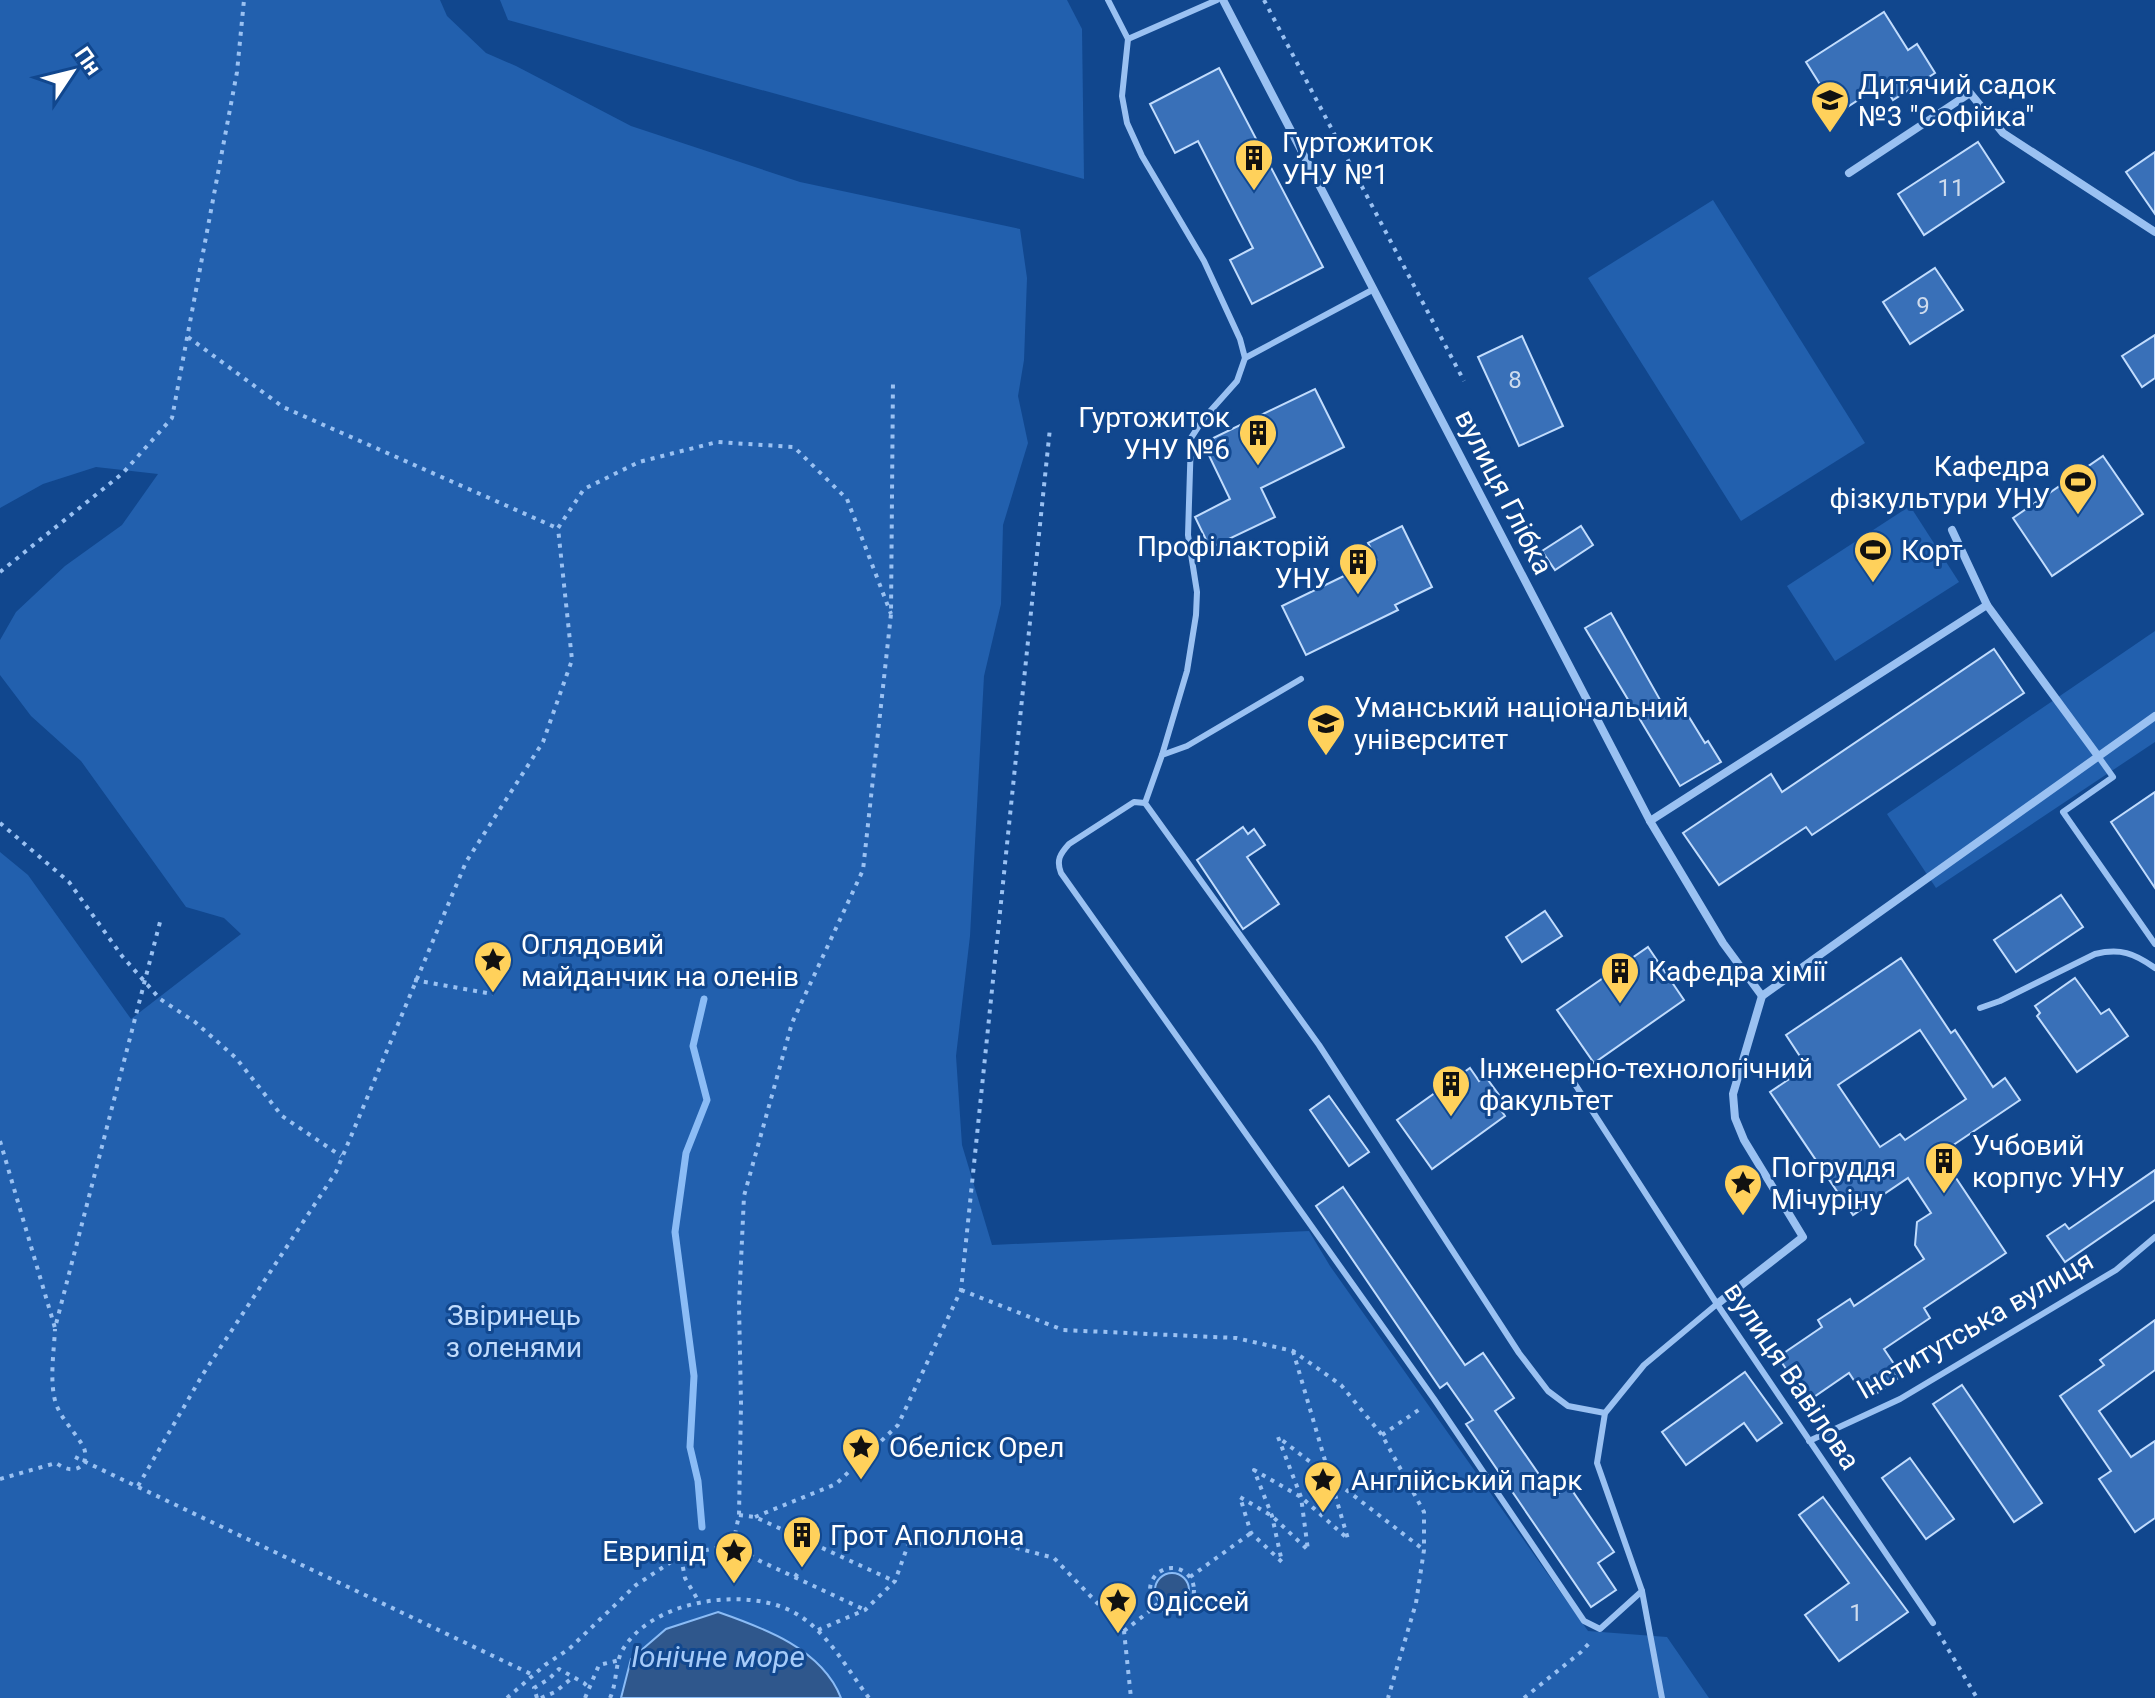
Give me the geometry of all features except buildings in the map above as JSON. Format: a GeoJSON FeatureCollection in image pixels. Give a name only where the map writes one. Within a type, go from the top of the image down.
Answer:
{"type":"FeatureCollection","features":[{"type":"Feature","properties":{"kind":"street","name":"вулиця Глібка"},"geometry":{"type":"LineString","coordinates":[[1220,0],[1650,821],[1723,943],[1762,996]]}},
{"type":"Feature","properties":{"kind":"street"},"geometry":{"type":"LineString","coordinates":[[1849,173],[1970,93],[2003,133],[2155,232]]}},
{"type":"Feature","properties":{"kind":"street"},"geometry":{"type":"LineString","coordinates":[[1952,530],[1987,605],[2098,756]]}},
{"type":"Feature","properties":{"kind":"street"},"geometry":{"type":"LineString","coordinates":[[1650,821],[1987,605]]}},
{"type":"Feature","properties":{"kind":"street"},"geometry":{"type":"LineString","coordinates":[[1717,1304],[1803,1237],[1744,1140],[1735,1118],[1733,1094],[1762,996],[2155,716]]}},
{"type":"Feature","properties":{"kind":"lane"},"geometry":{"type":"LineString","coordinates":[[1108,0],[1128,39],[1122,96],[1127,123],[1142,156],[1204,261],[1240,339],[1245,358],[1237,381],[1204,418],[1191,438],[1188,535],[1197,592],[1196,615],[1187,671],[1145,803]]}},
{"type":"Feature","properties":{"kind":"lane"},"geometry":{"type":"LineString","coordinates":[[1128,39],[1220,0]]}},
{"type":"Feature","properties":{"kind":"lane"},"geometry":{"type":"LineString","coordinates":[[1245,358],[1374,289]]}},
{"type":"Feature","properties":{"kind":"lane"},"geometry":{"type":"LineString","coordinates":[[1162,755],[1187,746],[1233,721],[1301,679]]}},
{"type":"Feature","properties":{"kind":"lane"},"geometry":{"type":"LineString","coordinates":[[2098,756],[2113,777],[2063,812],[2155,944]]}},
{"type":"Feature","properties":{"kind":"lane"},"geometry":{"type":"LineString","coordinates":[[1605,1413],[1568,1406],[1548,1391],[1519,1353],[1319,1045],[1145,803],[1134,802],[1069,844],[1060,854],[1057,864],[1061,873],[1434,1399],[1584,1621],[1600,1629],[1642,1591]]}},
{"type":"Feature","properties":{"kind":"lane"},"geometry":{"type":"LineString","coordinates":[[1980,1008],[2095,954],[2111,950],[2126,951],[2155,968]]}},
{"type":"Feature","properties":{"kind":"lane","name":"вулиця Вавілова"},"geometry":{"type":"LineString","coordinates":[[1571,1078],[1717,1304],[1933,1623]]}},
{"type":"Feature","properties":{"kind":"lane","name":"Інститутська вулиця"},"geometry":{"type":"LineString","coordinates":[[1809,1441],[1900,1399],[2116,1270],[2155,1237]]}},
{"type":"Feature","properties":{"kind":"lane"},"geometry":{"type":"LineString","coordinates":[[1662,1698],[1642,1591],[1597,1463],[1605,1413],[1644,1365],[1717,1304]]}},
{"type":"Feature","properties":{"kind":"path"},"geometry":{"type":"LineString","coordinates":[[0,572],[123,473],[172,418],[237,72],[244,0]]}},
{"type":"Feature","properties":{"kind":"path"},"geometry":{"type":"LineString","coordinates":[[1264,0],[1464,381]]}},
{"type":"Feature","properties":{"kind":"path"},"geometry":{"type":"LineString","coordinates":[[188,337],[283,407],[558,528]]}},
{"type":"Feature","properties":{"kind":"path"},"geometry":{"type":"LineString","coordinates":[[733,1544],[739,1515],[739,1305],[744,1196],[792,1023],[863,870],[891,614],[893,379]]}},
{"type":"Feature","properties":{"kind":"path"},"geometry":{"type":"LineString","coordinates":[[755,1517],[836,1484],[898,1425],[961,1290],[1050,428]]}},
{"type":"Feature","properties":{"kind":"path"},"geometry":{"type":"LineString","coordinates":[[138,1486],[203,1374],[336,1172],[466,862],[543,742],[572,660],[558,528],[584,489],[639,462],[717,442],[794,447],[847,499],[891,614]]}},
{"type":"Feature","properties":{"kind":"path"},"geometry":{"type":"LineString","coordinates":[[0,823],[69,882],[122,956],[160,999],[195,1022],[236,1058],[282,1116],[341,1156]]}},
{"type":"Feature","properties":{"kind":"path"},"geometry":{"type":"LineString","coordinates":[[0,1479],[56,1463],[71,1470],[81,1467],[85,1461],[85,1448],[56,1403],[53,1374],[55,1328],[160,922]]}},
{"type":"Feature","properties":{"kind":"path"},"geometry":{"type":"LineString","coordinates":[[414,980],[493,994]]}},
{"type":"Feature","properties":{"kind":"path"},"geometry":{"type":"LineString","coordinates":[[0,1141],[55,1328]]}},
{"type":"Feature","properties":{"kind":"path"},"geometry":{"type":"LineString","coordinates":[[961,1290],[1063,1330],[1236,1338],[1293,1351],[1341,1385],[1382,1435],[1424,1512],[1424,1550],[1416,1603],[1388,1698]]}},
{"type":"Feature","properties":{"kind":"path"},"geometry":{"type":"LineString","coordinates":[[1293,1351],[1333,1481],[1348,1539],[1301,1497],[1254,1470],[1272,1516],[1282,1562],[1251,1533],[1240,1497],[1272,1516],[1308,1550],[1301,1497],[1278,1437],[1333,1481],[1424,1550]]}},
{"type":"Feature","properties":{"kind":"path"},"geometry":{"type":"LineString","coordinates":[[1382,1435],[1434,1399]]}},
{"type":"Feature","properties":{"kind":"path"},"geometry":{"type":"LineString","coordinates":[[75,1457],[531,1677],[539,1698],[555,1692],[572,1678]]}},
{"type":"Feature","properties":{"kind":"path"},"geometry":{"type":"LineString","coordinates":[[739,1515],[755,1517],[895,1581]]}},
{"type":"Feature","properties":{"kind":"path"},"geometry":{"type":"LineString","coordinates":[[1190,1577],[1251,1533]]}},
{"type":"Feature","properties":{"kind":"path"},"geometry":{"type":"LineString","coordinates":[[818,1630],[865,1610],[895,1581],[908,1545],[987,1540],[1054,1558],[1124,1631],[1131,1698]]}},
{"type":"Feature","properties":{"kind":"path"},"geometry":{"type":"LineString","coordinates":[[507,1698],[569,1649],[636,1585],[680,1556],[733,1544],[760,1561],[865,1610]]}},
{"type":"Feature","properties":{"kind":"path"},"geometry":{"type":"LineString","coordinates":[[680,1556],[685,1578],[699,1602]]}},
{"type":"Feature","properties":{"kind":"path"},"geometry":{"type":"LineString","coordinates":[[1170,1568],[1181,1570],[1190,1577],[1194,1586],[1193,1597],[1184,1609],[1169,1612],[1156,1606],[1149,1591],[1155,1575],[1170,1568]]}},
{"type":"Feature","properties":{"kind":"path"},"geometry":{"type":"LineString","coordinates":[[795,1577],[800,1570]]}},
{"type":"Feature","properties":{"kind":"path"},"geometry":{"type":"LineString","coordinates":[[610,1698],[616,1686],[621,1652],[640,1628],[699,1602],[758,1599],[793,1612],[818,1630],[869,1698]]}},
{"type":"Feature","properties":{"kind":"path"},"geometry":{"type":"LineString","coordinates":[[1124,1631],[1156,1606]]}},
{"type":"Feature","properties":{"kind":"path"},"geometry":{"type":"LineString","coordinates":[[1933,1623],[1977,1698]]}},
{"type":"Feature","properties":{"kind":"path"},"geometry":{"type":"LineString","coordinates":[[1524,1698],[1581,1652],[1600,1629]]}},
{"type":"Feature","properties":{"kind":"path"},"geometry":{"type":"LineString","coordinates":[[585,1698],[599,1665],[620,1660]]}},
{"type":"Feature","properties":{"kind":"path"},"geometry":{"type":"LineString","coordinates":[[545,1665],[556,1672]]}},
{"type":"Feature","properties":{"kind":"path"},"geometry":{"type":"LineString","coordinates":[[536,1687],[559,1669],[590,1687]]}},
{"type":"Feature","properties":{"kind":"green space","name":"Звіринець з оленями"},"geometry":{"type":"Polygon","coordinates":[[[0,0],[440,0],[447,16],[486,53],[631,126],[800,182],[1020,229],[1027,278],[1024,360],[1018,396],[1028,443],[1003,525],[1001,604],[984,676],[970,936],[956,1056],[962,1145],[992,1245],[1309,1231],[1330,1266],[1588,1631],[1667,1637],[1709,1698],[841,1698],[802,1650],[778,1638],[631,1659],[621,1698],[0,1698],[0,852],[28,875],[131,1019],[241,934],[224,918],[186,907],[81,761],[31,716],[0,675],[0,640],[16,612],[65,566],[122,525],[158,474],[96,467],[43,484],[0,508],[0,0]]]}},
{"type":"Feature","properties":{"kind":"green space"},"geometry":{"type":"Polygon","coordinates":[[[500,0],[1067,0],[1082,29],[1084,179],[508,20],[500,0]]]}},
{"type":"Feature","properties":{"kind":"green space"},"geometry":{"type":"Polygon","coordinates":[[[1713,200],[1865,443],[1741,521],[1588,278],[1713,200]]]}},
{"type":"Feature","properties":{"kind":"green space","name":"Корт"},"geometry":{"type":"Polygon","coordinates":[[[1910,506],[1959,582],[1835,661],[1787,586],[1910,506]]]}},
{"type":"Feature","properties":{"kind":"green space"},"geometry":{"type":"Polygon","coordinates":[[[2155,631],[2155,742],[1936,888],[1887,814],[2155,631]]]}},
{"type":"Feature","properties":{"kind":"water"},"geometry":{"type":"Polygon","coordinates":[[[1172,1573],[1184,1578],[1189,1590],[1184,1602],[1172,1607],[1160,1602],[1155,1590],[1160,1578],[1172,1573]]]}},
{"type":"Feature","properties":{"kind":"water","name":"Іонічне море"},"geometry":{"type":"Polygon","coordinates":[[[718,1612],[772,1633],[806,1653],[832,1681],[841,1698],[621,1698],[631,1659],[666,1629],[718,1612]]]}},
{"type":"Feature","properties":{"kind":"waterway"},"geometry":{"type":"LineString","coordinates":[[702,1527],[698,1481],[690,1447],[694,1376],[675,1232],[686,1153],[707,1100],[693,1046],[704,999]]}},
{"type":"Feature","properties":{"kind":"place","name":"Дитячий садок №3 \"Софійка\""},"geometry":{"type":"Point","coordinates":[1830,134]}},
{"type":"Feature","properties":{"kind":"place","name":"Гуртожиток УНУ №1"},"geometry":{"type":"Point","coordinates":[1254,192]}},
{"type":"Feature","properties":{"kind":"place","name":"Гуртожиток УНУ №6"},"geometry":{"type":"Point","coordinates":[1258,467]}},
{"type":"Feature","properties":{"kind":"place","name":"Кафедра фізкультури УНУ"},"geometry":{"type":"Point","coordinates":[2078,516]}},
{"type":"Feature","properties":{"kind":"place","name":"Корт"},"geometry":{"type":"Point","coordinates":[1873,584]}},
{"type":"Feature","properties":{"kind":"place","name":"Профілакторій УНУ"},"geometry":{"type":"Point","coordinates":[1358,596]}},
{"type":"Feature","properties":{"kind":"place","name":"Уманський національний університет"},"geometry":{"type":"Point","coordinates":[1326,757]}},
{"type":"Feature","properties":{"kind":"place","name":"Оглядовий майданчик на оленів"},"geometry":{"type":"Point","coordinates":[493,994]}},
{"type":"Feature","properties":{"kind":"place","name":"Кафедра хімії"},"geometry":{"type":"Point","coordinates":[1620,1005]}},
{"type":"Feature","properties":{"kind":"place","name":"Інженерно-технологічний факультет"},"geometry":{"type":"Point","coordinates":[1451,1118]}},
{"type":"Feature","properties":{"kind":"place","name":"Учбовий корпус УНУ"},"geometry":{"type":"Point","coordinates":[1944,1195]}},
{"type":"Feature","properties":{"kind":"place","name":"Погруддя Мічуріну"},"geometry":{"type":"Point","coordinates":[1743,1217]}},
{"type":"Feature","properties":{"kind":"place","name":"Обеліск Орел"},"geometry":{"type":"Point","coordinates":[861,1481]}},
{"type":"Feature","properties":{"kind":"place","name":"Англійський парк"},"geometry":{"type":"Point","coordinates":[1323,1514]}},
{"type":"Feature","properties":{"kind":"place","name":"Грот Аполлона"},"geometry":{"type":"Point","coordinates":[802,1569]}},
{"type":"Feature","properties":{"kind":"place","name":"Еврипід"},"geometry":{"type":"Point","coordinates":[734,1585]}},
{"type":"Feature","properties":{"kind":"place","name":"Одіссей"},"geometry":{"type":"Point","coordinates":[1118,1635]}}]}
